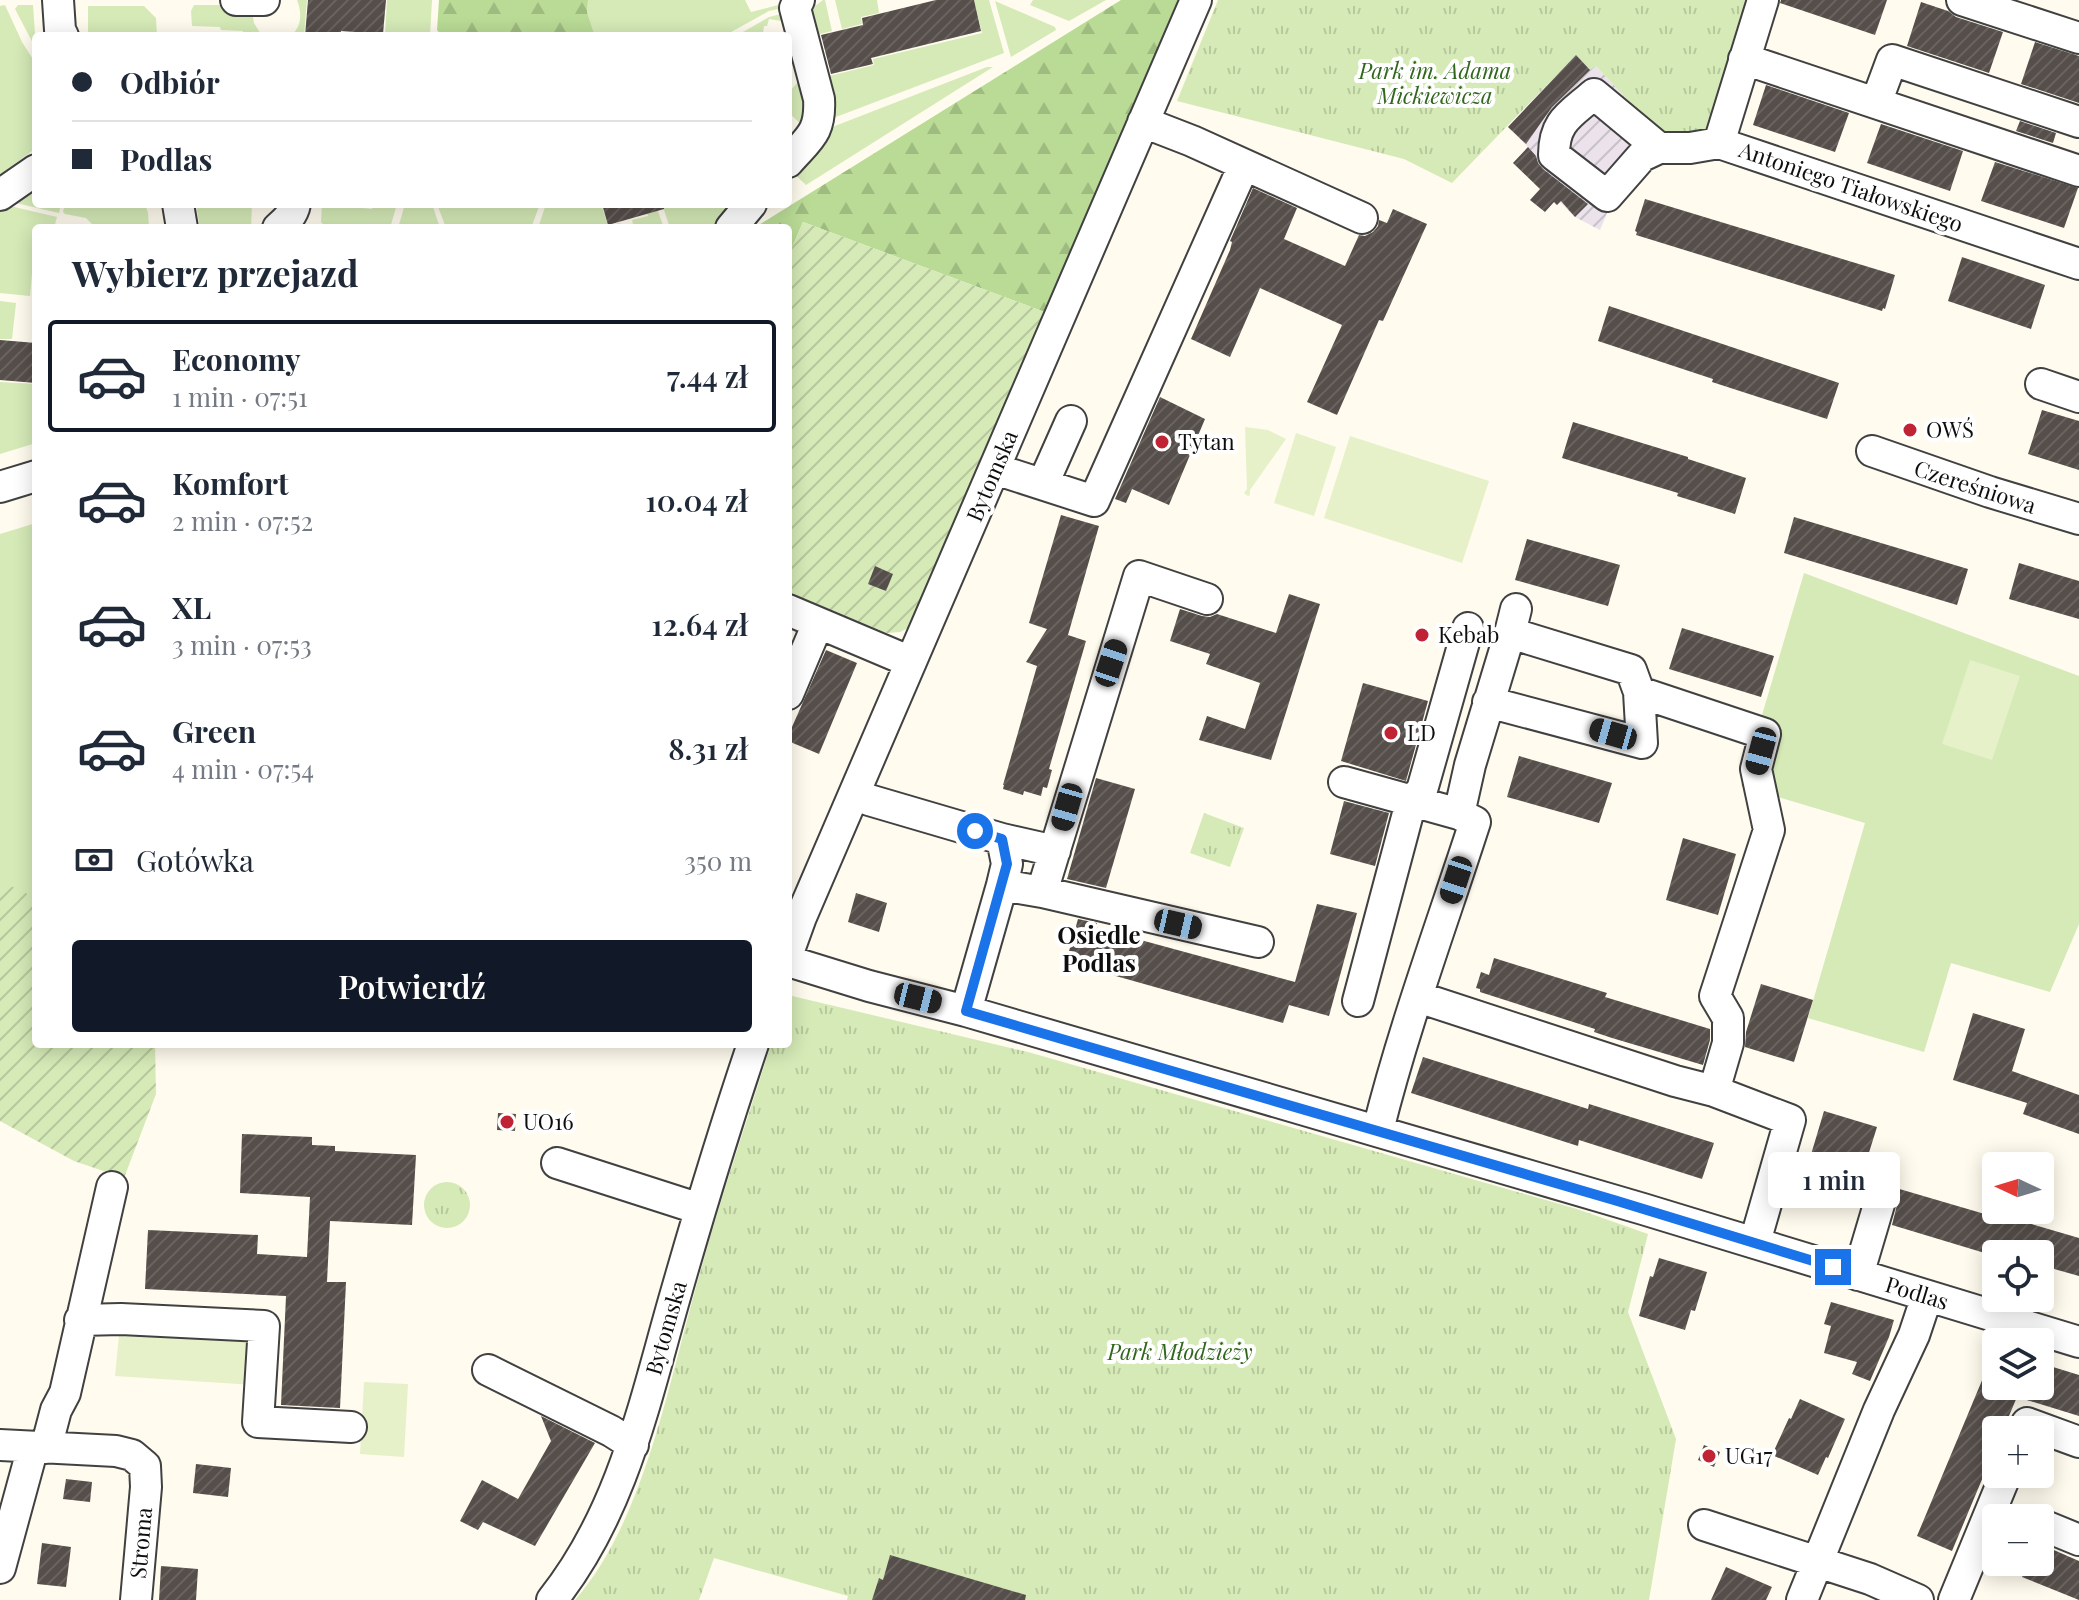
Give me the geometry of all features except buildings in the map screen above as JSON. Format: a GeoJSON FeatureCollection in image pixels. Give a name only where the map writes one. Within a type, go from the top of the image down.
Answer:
{"type":"FeatureCollection","features":[{"type":"Feature","properties":{"kind":"street"},"geometry":{"type":"LineString","coordinates":[[61,32],[58,0],[68,0]]}},
{"type":"Feature","properties":{"kind":"street"},"geometry":{"type":"LineString","coordinates":[[236,0],[264,0]]}},
{"type":"Feature","properties":{"kind":"street"},"geometry":{"type":"LineString","coordinates":[[792,157],[817,127],[820,112],[795,8],[799,0]]}},
{"type":"Feature","properties":{"kind":"street","name":"Bytomska"},"geometry":{"type":"LineString","coordinates":[[795,915],[855,793],[1196,0]]}},
{"type":"Feature","properties":{"kind":"street","name":"Antoniego Tiałowskiego"},"geometry":{"type":"LineString","coordinates":[[1763,0],[1719,143],[2079,264]]}},
{"type":"Feature","properties":{"kind":"street"},"geometry":{"type":"LineString","coordinates":[[1962,0],[2079,38]]}},
{"type":"Feature","properties":{"kind":"street"},"geometry":{"type":"LineString","coordinates":[[1744,59],[2079,171]]}},
{"type":"Feature","properties":{"kind":"street"},"geometry":{"type":"LineString","coordinates":[[1876,103],[1892,60],[2079,122]]}},
{"type":"Feature","properties":{"kind":"street"},"geometry":{"type":"LineString","coordinates":[[1143,122],[1362,218]]}},
{"type":"Feature","properties":{"kind":"street"},"geometry":{"type":"LineString","coordinates":[[1659,148],[1690,148],[1719,143]]}},
{"type":"Feature","properties":{"kind":"street"},"geometry":{"type":"LineString","coordinates":[[995,469],[1094,501],[1244,165]]}},
{"type":"Feature","properties":{"kind":"street"},"geometry":{"type":"LineString","coordinates":[[0,195],[32,173]]}},
{"type":"Feature","properties":{"kind":"street"},"geometry":{"type":"LineString","coordinates":[[282,224],[294,208]]}},
{"type":"Feature","properties":{"kind":"street"},"geometry":{"type":"LineString","coordinates":[[734,224],[748,208]]}},
{"type":"Feature","properties":{"kind":"street"},"geometry":{"type":"LineString","coordinates":[[2041,384],[2079,397]]}},
{"type":"Feature","properties":{"kind":"street"},"geometry":{"type":"LineString","coordinates":[[1043,484],[1071,421]]}},
{"type":"Feature","properties":{"kind":"street","name":"Czereśniowa"},"geometry":{"type":"LineString","coordinates":[[1872,451],[2079,519]]}},
{"type":"Feature","properties":{"kind":"street"},"geometry":{"type":"LineString","coordinates":[[0,487],[32,477]]}},
{"type":"Feature","properties":{"kind":"street"},"geometry":{"type":"LineString","coordinates":[[1042,892],[1139,576],[1207,599]]}},
{"type":"Feature","properties":{"kind":"street"},"geometry":{"type":"LineString","coordinates":[[792,612],[911,662]]}},
{"type":"Feature","properties":{"kind":"street"},"geometry":{"type":"LineString","coordinates":[[1459,814],[1470,765],[1488,702],[1513,621],[1631,670],[1639,692],[1642,743],[1488,702]]}},
{"type":"Feature","properties":{"kind":"street"},"geometry":{"type":"LineString","coordinates":[[792,685],[818,623]]}},
{"type":"Feature","properties":{"kind":"street"},"geometry":{"type":"LineString","coordinates":[[1358,1001],[1411,802],[1422,790],[1468,628]]}},
{"type":"Feature","properties":{"kind":"street"},"geometry":{"type":"LineString","coordinates":[[1639,692],[1765,734],[1756,769],[1769,830],[1715,996],[1728,1018],[1728,1043],[1714,1091]]}},
{"type":"Feature","properties":{"kind":"street"},"geometry":{"type":"LineString","coordinates":[[1344,782],[1459,814],[1475,822],[1403,1036],[1378,1130]]}},
{"type":"Feature","properties":{"kind":"street"},"geometry":{"type":"LineString","coordinates":[[855,793],[869,800],[1002,839],[1055,851]]}},
{"type":"Feature","properties":{"kind":"street"},"geometry":{"type":"LineString","coordinates":[[966,1011],[1007,864],[1002,839]]}},
{"type":"Feature","properties":{"kind":"street"},"geometry":{"type":"LineString","coordinates":[[1002,885],[1258,942]]}},
{"type":"Feature","properties":{"kind":"street","name":"Podlas"},"geometry":{"type":"LineString","coordinates":[[792,962],[1378,1130],[2079,1342]]}},
{"type":"Feature","properties":{"kind":"street"},"geometry":{"type":"LineString","coordinates":[[1418,997],[1714,1091],[1790,1120],[1755,1242]]}},
{"type":"Feature","properties":{"kind":"street","name":"Bytomska"},"geometry":{"type":"LineString","coordinates":[[552,1600],[572,1573],[603,1519],[633,1445],[700,1209],[752,1048]]}},
{"type":"Feature","properties":{"kind":"street"},"geometry":{"type":"LineString","coordinates":[[557,1163],[700,1209]]}},
{"type":"Feature","properties":{"kind":"street"},"geometry":{"type":"LineString","coordinates":[[0,1568],[51,1448],[71,1418],[65,1393],[112,1187]]}},
{"type":"Feature","properties":{"kind":"street"},"geometry":{"type":"LineString","coordinates":[[1858,1275],[1880,1201]]}},
{"type":"Feature","properties":{"kind":"street"},"geometry":{"type":"LineString","coordinates":[[1802,1600],[1879,1410],[1914,1335],[1927,1296]]}},
{"type":"Feature","properties":{"kind":"street"},"geometry":{"type":"LineString","coordinates":[[80,1320],[264,1326],[258,1422],[351,1427]]}},
{"type":"Feature","properties":{"kind":"street"},"geometry":{"type":"LineString","coordinates":[[488,1370],[633,1445]]}},
{"type":"Feature","properties":{"kind":"street"},"geometry":{"type":"LineString","coordinates":[[2054,1433],[2079,1442]]}},
{"type":"Feature","properties":{"kind":"street"},"geometry":{"type":"LineString","coordinates":[[0,1445],[51,1448]]}},
{"type":"Feature","properties":{"kind":"street","name":"Stroma"},"geometry":{"type":"LineString","coordinates":[[51,1448],[116,1451],[132,1455],[145,1466],[146,1487],[136,1600]]}},
{"type":"Feature","properties":{"kind":"street"},"geometry":{"type":"LineString","coordinates":[[1704,1525],[1870,1579],[1918,1600]]}},
{"type":"Feature","properties":{"kind":"street"},"geometry":{"type":"LineString","coordinates":[[2054,1530],[2079,1540]]}},
{"type":"Feature","properties":{"kind":"street"},"geometry":{"type":"LineString","coordinates":[[1954,1600],[1982,1534]]}},
{"type":"Feature","properties":{"kind":"shaded area"},"geometry":{"type":"Polygon","coordinates":[[[1576,55],[1596,66],[1666,141],[1646,172],[1608,211],[1600,230],[1575,217],[1560,202],[1557,205],[1513,163],[1528,147],[1508,127],[1576,55]]]}},
{"type":"Feature","properties":{"kind":"green space"},"geometry":{"type":"Polygon","coordinates":[[[297,0],[307,0],[304,32],[294,32],[300,19],[297,0]]]}},
{"type":"Feature","properties":{"kind":"green space"},"geometry":{"type":"Polygon","coordinates":[[[387,0],[432,0],[430,32],[385,32],[387,0]]]}},
{"type":"Feature","properties":{"kind":"green space"},"geometry":{"type":"Polygon","coordinates":[[[439,0],[588,0],[587,12],[594,32],[439,32],[439,0]]]}},
{"type":"Feature","properties":{"kind":"green space"},"geometry":{"type":"Polygon","coordinates":[[[588,0],[745,0],[751,12],[778,5],[787,7],[769,11],[731,32],[594,32],[587,12],[588,0]]]}},
{"type":"Feature","properties":{"kind":"green space"},"geometry":{"type":"Polygon","coordinates":[[[823,0],[832,31],[816,35],[825,77],[874,65],[873,59],[982,33],[974,0],[989,0],[1004,53],[828,120],[810,10],[823,0]]]}},
{"type":"Feature","properties":{"kind":"green space"},"geometry":{"type":"Polygon","coordinates":[[[835,0],[877,0],[879,13],[861,17],[862,24],[842,29],[835,0]]]}},
{"type":"Feature","properties":{"kind":"green space"},"geometry":{"type":"Polygon","coordinates":[[[1033,0],[1106,0],[1069,21],[1030,5],[1033,0]]]}},
{"type":"Feature","properties":{"kind":"green space"},"geometry":{"type":"Polygon","coordinates":[[[1121,0],[1185,0],[1050,314],[803,222],[792,248],[792,224],[760,224],[786,208],[792,208],[792,204],[1121,0]]]}},
{"type":"Feature","properties":{"kind":"green space","name":"Park im. Adama Mickiewicza"},"geometry":{"type":"Polygon","coordinates":[[[1218,0],[1754,0],[1708,143],[1666,141],[1596,66],[1590,70],[1576,55],[1452,183],[1404,159],[1177,101],[1218,0]]]}},
{"type":"Feature","properties":{"kind":"green space"},"geometry":{"type":"Polygon","coordinates":[[[995,1],[1055,27],[1056,30],[1011,57],[995,1]]]}},
{"type":"Feature","properties":{"kind":"green space"},"geometry":{"type":"Polygon","coordinates":[[[5,5],[32,58],[32,151],[0,175],[0,6],[5,5]]]}},
{"type":"Feature","properties":{"kind":"green space"},"geometry":{"type":"Polygon","coordinates":[[[18,5],[33,5],[35,32],[32,32],[32,41],[15,9],[18,5]]]}},
{"type":"Feature","properties":{"kind":"green space"},"geometry":{"type":"Polygon","coordinates":[[[194,5],[251,5],[254,23],[260,32],[192,26],[191,11],[194,5]]]}},
{"type":"Feature","properties":{"kind":"green space"},"geometry":{"type":"Polygon","coordinates":[[[88,6],[144,6],[156,18],[157,32],[88,32],[88,6]]]}},
{"type":"Feature","properties":{"kind":"green space"},"geometry":{"type":"Polygon","coordinates":[[[789,12],[788,22],[769,19],[763,32],[743,32],[769,17],[789,12]]]}},
{"type":"Feature","properties":{"kind":"green space"},"geometry":{"type":"Polygon","coordinates":[[[993,67],[806,185],[792,172],[792,168],[822,131],[993,67]]]}},
{"type":"Feature","properties":{"kind":"green space"},"geometry":{"type":"Polygon","coordinates":[[[797,83],[808,89],[806,129],[792,116],[792,89],[797,83]]]}},
{"type":"Feature","properties":{"kind":"green space"},"geometry":{"type":"Polygon","coordinates":[[[32,192],[32,207],[16,203],[32,192]]]}},
{"type":"Feature","properties":{"kind":"green space"},"geometry":{"type":"Polygon","coordinates":[[[10,206],[57,217],[55,224],[32,224],[30,296],[0,293],[0,211],[10,206]]]}},
{"type":"Feature","properties":{"kind":"green space"},"geometry":{"type":"Polygon","coordinates":[[[38,208],[60,208],[59,213],[38,208]]]}},
{"type":"Feature","properties":{"kind":"green space"},"geometry":{"type":"Polygon","coordinates":[[[64,208],[146,208],[149,224],[92,224],[86,218],[63,212],[64,208]]]}},
{"type":"Feature","properties":{"kind":"green space"},"geometry":{"type":"Polygon","coordinates":[[[197,208],[252,208],[251,224],[199,224],[197,208]]]}},
{"type":"Feature","properties":{"kind":"green space"},"geometry":{"type":"Polygon","coordinates":[[[322,208],[396,208],[391,224],[321,222],[322,208]]]}},
{"type":"Feature","properties":{"kind":"green space"},"geometry":{"type":"Polygon","coordinates":[[[404,208],[433,208],[439,224],[399,224],[404,208]]]}},
{"type":"Feature","properties":{"kind":"green space"},"geometry":{"type":"Polygon","coordinates":[[[438,208],[538,208],[532,224],[444,224],[438,208]]]}},
{"type":"Feature","properties":{"kind":"green space"},"geometry":{"type":"Polygon","coordinates":[[[545,208],[602,208],[607,224],[539,224],[545,208]]]}},
{"type":"Feature","properties":{"kind":"green space"},"geometry":{"type":"Polygon","coordinates":[[[646,208],[657,208],[663,224],[633,224],[632,220],[648,216],[646,208]]]}},
{"type":"Feature","properties":{"kind":"green space"},"geometry":{"type":"Polygon","coordinates":[[[663,208],[726,208],[733,214],[725,224],[669,224],[663,208]]]}},
{"type":"Feature","properties":{"kind":"green space"},"geometry":{"type":"Polygon","coordinates":[[[803,222],[1050,314],[918,623],[900,632],[887,633],[792,595],[792,248],[803,222]]]}},
{"type":"Feature","properties":{"kind":"green space"},"geometry":{"type":"Polygon","coordinates":[[[0,301],[16,303],[12,339],[0,339],[0,301]]]}},
{"type":"Feature","properties":{"kind":"green space"},"geometry":{"type":"Polygon","coordinates":[[[0,382],[32,384],[32,444],[0,454],[0,382]]]}},
{"type":"Feature","properties":{"kind":"green space"},"geometry":{"type":"Polygon","coordinates":[[[1245,427],[1268,430],[1286,439],[1248,496],[1244,493],[1247,489],[1245,427]]]}},
{"type":"Feature","properties":{"kind":"green space"},"geometry":{"type":"Polygon","coordinates":[[[1296,433],[1336,447],[1314,516],[1274,503],[1296,433]]]}},
{"type":"Feature","properties":{"kind":"green space"},"geometry":{"type":"Polygon","coordinates":[[[1350,436],[1489,481],[1462,563],[1324,518],[1350,436]]]}},
{"type":"Feature","properties":{"kind":"green space"},"geometry":{"type":"Polygon","coordinates":[[[32,524],[32,901],[0,882],[0,534],[32,524]]]}},
{"type":"Feature","properties":{"kind":"green space"},"geometry":{"type":"Polygon","coordinates":[[[1804,573],[2079,676],[2079,924],[2050,992],[1951,963],[1924,1052],[1808,1018],[1865,823],[1741,786],[1804,573]]]}},
{"type":"Feature","properties":{"kind":"green space"},"geometry":{"type":"Polygon","coordinates":[[[1970,660],[2020,676],[1992,760],[1942,744],[1970,660]]]}},
{"type":"Feature","properties":{"kind":"green space"},"geometry":{"type":"Polygon","coordinates":[[[1204,813],[1244,828],[1230,867],[1190,853],[1204,813]]]}},
{"type":"Feature","properties":{"kind":"green space"},"geometry":{"type":"Polygon","coordinates":[[[0,881],[32,896],[32,1048],[155,1048],[156,1094],[124,1178],[74,1161],[0,1121],[0,881]]]}},
{"type":"Feature","properties":{"kind":"green space","name":"Park Młodzieży"},"geometry":{"type":"Polygon","coordinates":[[[792,996],[1028,1052],[1577,1209],[1648,1234],[1628,1312],[1676,1439],[1649,1600],[847,1600],[848,1596],[714,1558],[699,1600],[575,1600],[600,1566],[639,1486],[710,1238],[770,1048],[792,1048],[792,996]]]}},
{"type":"Feature","properties":{"kind":"green space"},"geometry":{"type":"Polygon","coordinates":[[[447,1182],[463,1189],[470,1205],[463,1221],[447,1228],[431,1221],[424,1205],[431,1189],[447,1182]]]}},
{"type":"Feature","properties":{"kind":"green space"},"geometry":{"type":"Polygon","coordinates":[[[120,1325],[247,1337],[254,1348],[254,1385],[115,1376],[120,1325]]]}},
{"type":"Feature","properties":{"kind":"green space"},"geometry":{"type":"Polygon","coordinates":[[[364,1382],[408,1384],[404,1457],[360,1454],[364,1382]]]}},
{"type":"Feature","properties":{"kind":"place","name":"OWŚ"},"geometry":{"type":"Point","coordinates":[1910,430]}},
{"type":"Feature","properties":{"kind":"place","name":"Tytan"},"geometry":{"type":"Point","coordinates":[1162,442]}},
{"type":"Feature","properties":{"kind":"place","name":"Kebab"},"geometry":{"type":"Point","coordinates":[1422,635]}},
{"type":"Feature","properties":{"kind":"place","name":"LD"},"geometry":{"type":"Point","coordinates":[1391,733]}},
{"type":"Feature","properties":{"kind":"place","name":"UO16"},"geometry":{"type":"Point","coordinates":[507,1122]}},
{"type":"Feature","properties":{"kind":"place","name":"UG17"},"geometry":{"type":"Point","coordinates":[1709,1456]}},
{"type":"Feature","properties":{"kind":"district","name":"Osiedle Podlas"},"geometry":{"type":"Point","coordinates":[1099,950]}},
{"type":"Feature","properties":{"kind":"route"},"geometry":{"type":"LineString","coordinates":[[975,831],[1002,839],[1007,864],[966,1011],[1833,1267]]}}]}
